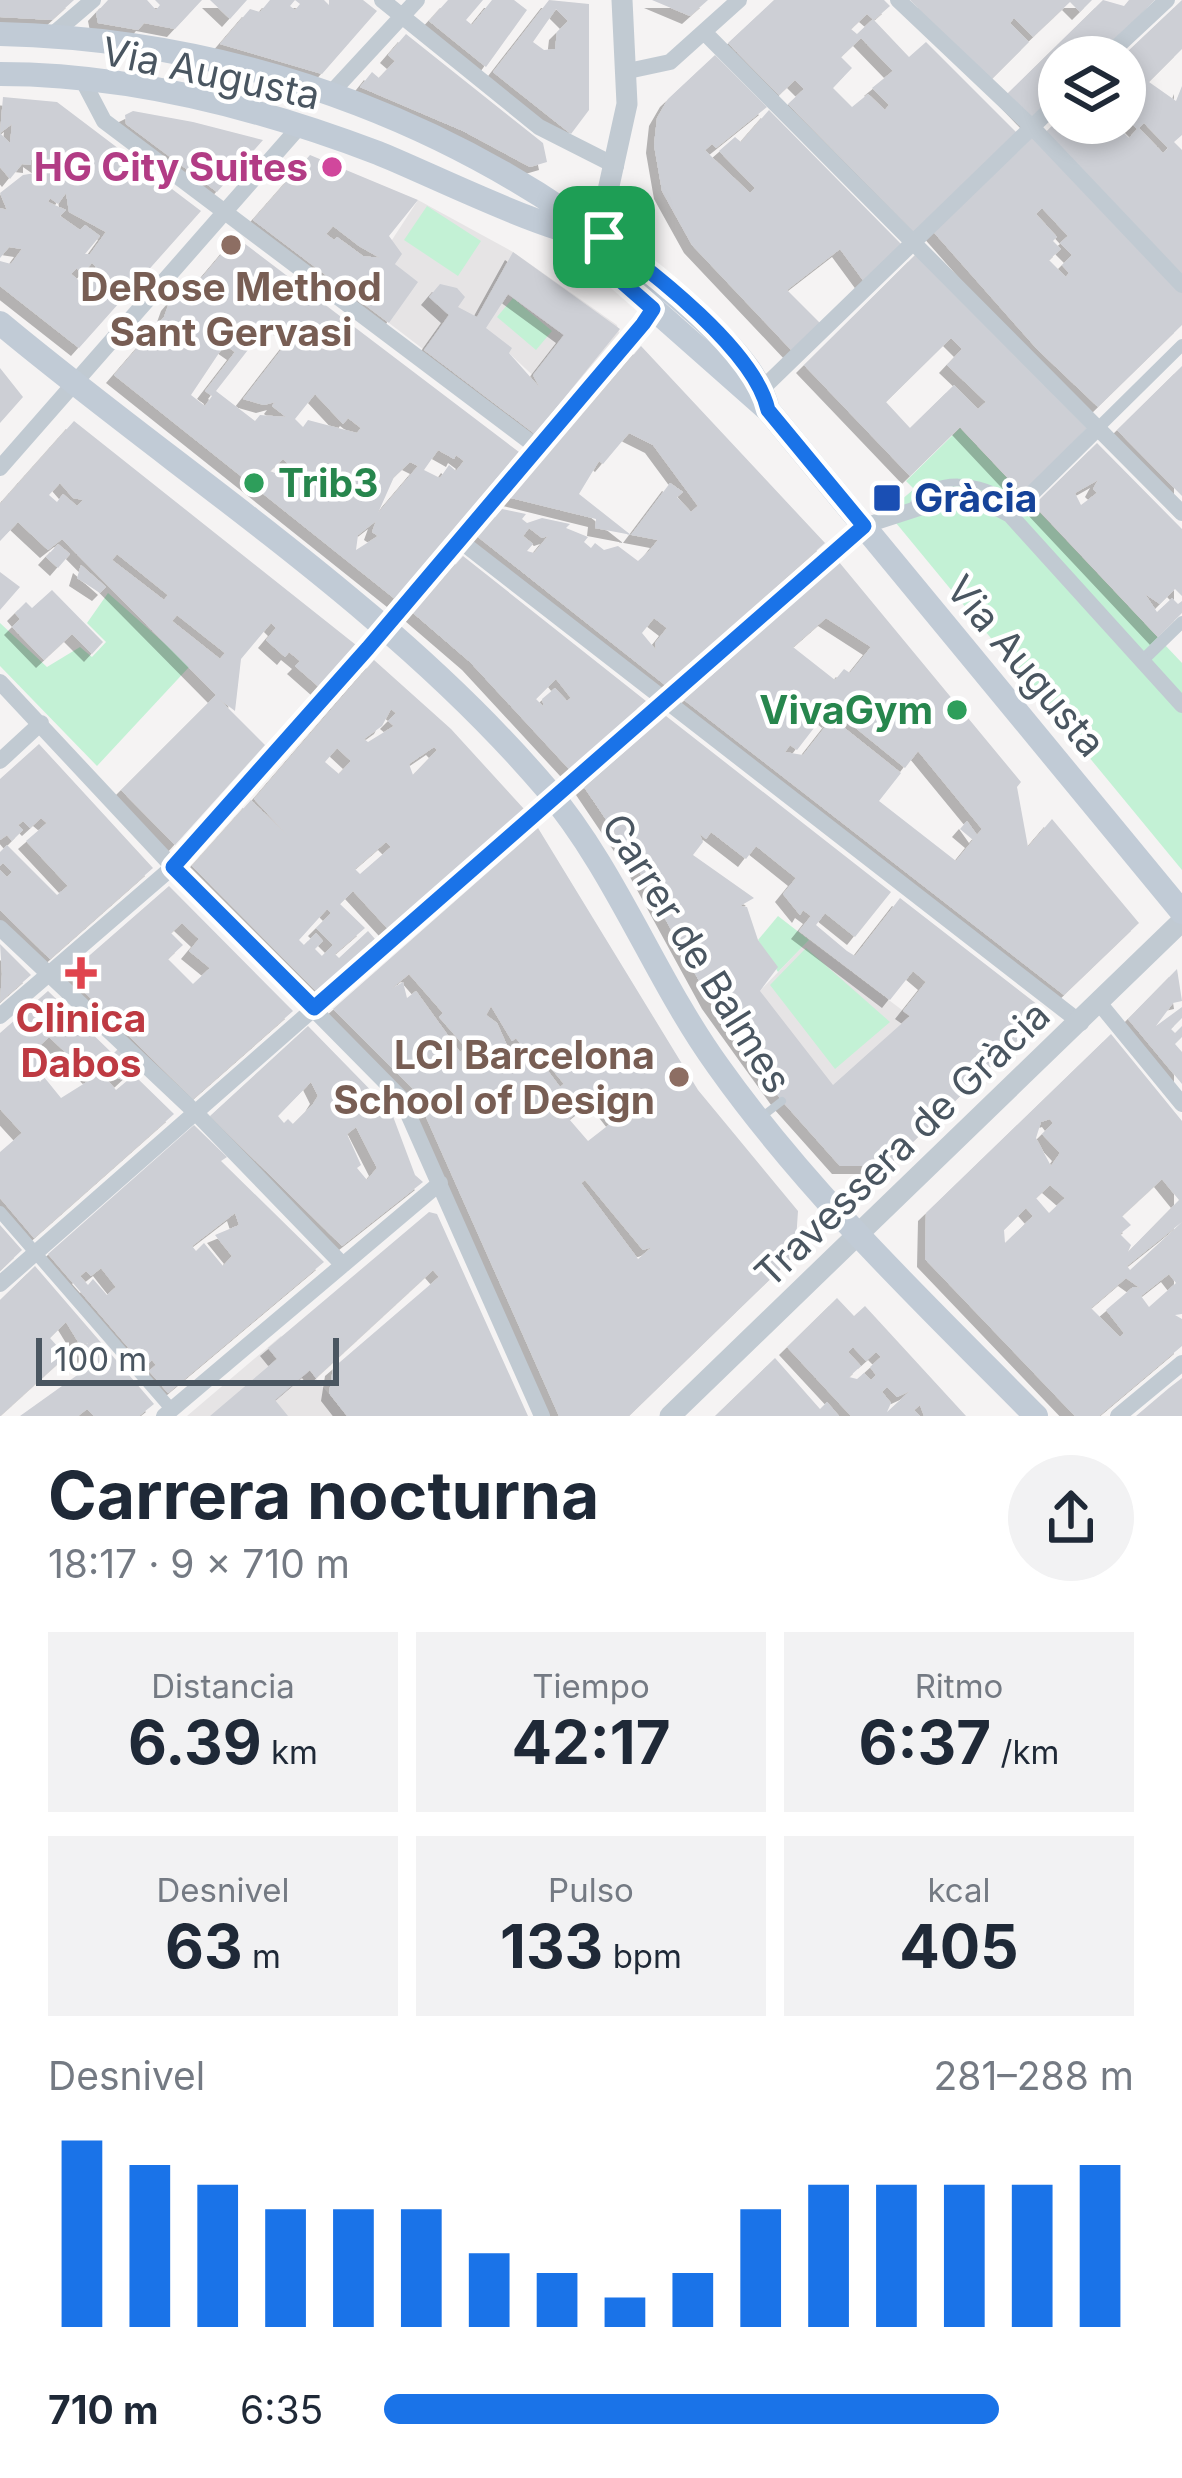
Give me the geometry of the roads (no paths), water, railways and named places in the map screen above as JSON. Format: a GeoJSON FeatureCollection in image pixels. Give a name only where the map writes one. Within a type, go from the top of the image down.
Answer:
{"type":"FeatureCollection","features":[{"type":"Feature","properties":{"kind":"main road","name":"Via Augusta"},"geometry":{"type":"LineString","coordinates":[[1,34],[52,35],[188,55],[331,93],[475,156],[549,196],[656,279],[765,399],[1182,911]]}},
{"type":"Feature","properties":{"kind":"main road"},"geometry":{"type":"LineString","coordinates":[[1,34],[10,72],[52,35]]}},
{"type":"Feature","properties":{"kind":"main road","name":"Via Augusta"},"geometry":{"type":"LineString","coordinates":[[10,72],[162,92],[300,126],[564,231],[604,237]]}},
{"type":"Feature","properties":{"kind":"main road"},"geometry":{"type":"LineString","coordinates":[[300,126],[331,93]]}},
{"type":"Feature","properties":{"kind":"main road","name":"Via Augusta"},"geometry":{"type":"LineString","coordinates":[[604,237],[613,274],[765,399]]}},
{"type":"Feature","properties":{"kind":"main road","name":"Carrer de Balmes"},"geometry":{"type":"LineString","coordinates":[[0,323],[385,629],[472,708],[554,798],[596,858],[705,1048],[759,1119],[1036,1416]]}},
{"type":"Feature","properties":{"kind":"street"},"geometry":{"type":"LineString","coordinates":[[52,35],[93,0]]}},
{"type":"Feature","properties":{"kind":"street"},"geometry":{"type":"LineString","coordinates":[[382,0],[539,127],[616,166]]}},
{"type":"Feature","properties":{"kind":"street"},"geometry":{"type":"LineString","coordinates":[[331,93],[417,0]]}},
{"type":"Feature","properties":{"kind":"street"},"geometry":{"type":"LineString","coordinates":[[604,237],[605,203],[616,166],[628,71],[622,0]]}},
{"type":"Feature","properties":{"kind":"street"},"geometry":{"type":"LineString","coordinates":[[628,71],[670,62],[740,0]]}},
{"type":"Feature","properties":{"kind":"street"},"geometry":{"type":"LineString","coordinates":[[898,0],[1032,127],[1182,285]]}},
{"type":"Feature","properties":{"kind":"street"},"geometry":{"type":"LineString","coordinates":[[1128,36],[1167,0]]}},
{"type":"Feature","properties":{"kind":"street"},"geometry":{"type":"LineString","coordinates":[[705,33],[1182,513]]}},
{"type":"Feature","properties":{"kind":"street"},"geometry":{"type":"LineString","coordinates":[[83,81],[104,121],[536,447]]}},
{"type":"Feature","properties":{"kind":"street"},"geometry":{"type":"LineString","coordinates":[[765,399],[913,240],[1038,121]]}},
{"type":"Feature","properties":{"kind":"street"},"geometry":{"type":"LineString","coordinates":[[0,468],[300,126]]}},
{"type":"Feature","properties":{"kind":"street"},"geometry":{"type":"LineString","coordinates":[[0,1016],[173,867],[385,629],[653,309],[656,279]]}},
{"type":"Feature","properties":{"kind":"street"},"geometry":{"type":"LineString","coordinates":[[1010,508],[1182,344]]}},
{"type":"Feature","properties":{"kind":"street"},"geometry":{"type":"LineString","coordinates":[[0,1284],[663,701],[732,649],[864,526],[946,497],[972,497],[1010,508],[1182,705]]}},
{"type":"Feature","properties":{"kind":"street"},"geometry":{"type":"LineString","coordinates":[[459,540],[1081,1023]]}},
{"type":"Feature","properties":{"kind":"street"},"geometry":{"type":"LineString","coordinates":[[1142,661],[1182,622]]}},
{"type":"Feature","properties":{"kind":"street"},"geometry":{"type":"LineString","coordinates":[[0,682],[173,867],[401,1098],[542,1416]]}},
{"type":"Feature","properties":{"kind":"street"},"geometry":{"type":"LineString","coordinates":[[0,761],[41,723]]}},
{"type":"Feature","properties":{"kind":"street","name":"Travessera de Gràcia"},"geometry":{"type":"LineString","coordinates":[[670,1416],[1182,921]]}},
{"type":"Feature","properties":{"kind":"street"},"geometry":{"type":"LineString","coordinates":[[0,928],[195,1112],[343,1265]]}},
{"type":"Feature","properties":{"kind":"street"},"geometry":{"type":"LineString","coordinates":[[1100,1004],[1182,1104]]}},
{"type":"Feature","properties":{"kind":"street"},"geometry":{"type":"LineString","coordinates":[[0,1212],[168,1413],[440,1183]]}},
{"type":"Feature","properties":{"kind":"street"},"geometry":{"type":"LineString","coordinates":[[1118,1416],[1182,1363]]}},
{"type":"Feature","properties":{"kind":"lane"},"geometry":{"type":"LineString","coordinates":[[759,1119],[782,1101]]}},
{"type":"Feature","properties":{"kind":"place","name":"HG City Suites"},"geometry":{"type":"Point","coordinates":[332,167]}},
{"type":"Feature","properties":{"kind":"place","name":"DeRose Method Sant Gervasi"},"geometry":{"type":"Point","coordinates":[231,245]}},
{"type":"Feature","properties":{"kind":"place","name":"Trib3"},"geometry":{"type":"Point","coordinates":[254,483]}},
{"type":"Feature","properties":{"kind":"place","name":"Gràcia"},"geometry":{"type":"Point","coordinates":[887,498]}},
{"type":"Feature","properties":{"kind":"place","name":"VivaGym"},"geometry":{"type":"Point","coordinates":[957,710]}},
{"type":"Feature","properties":{"kind":"place","name":"Clinica Dabos"},"geometry":{"type":"Point","coordinates":[81,973]}},
{"type":"Feature","properties":{"kind":"place","name":"LCI Barcelona School of Design"},"geometry":{"type":"Point","coordinates":[679,1077]}}]}
